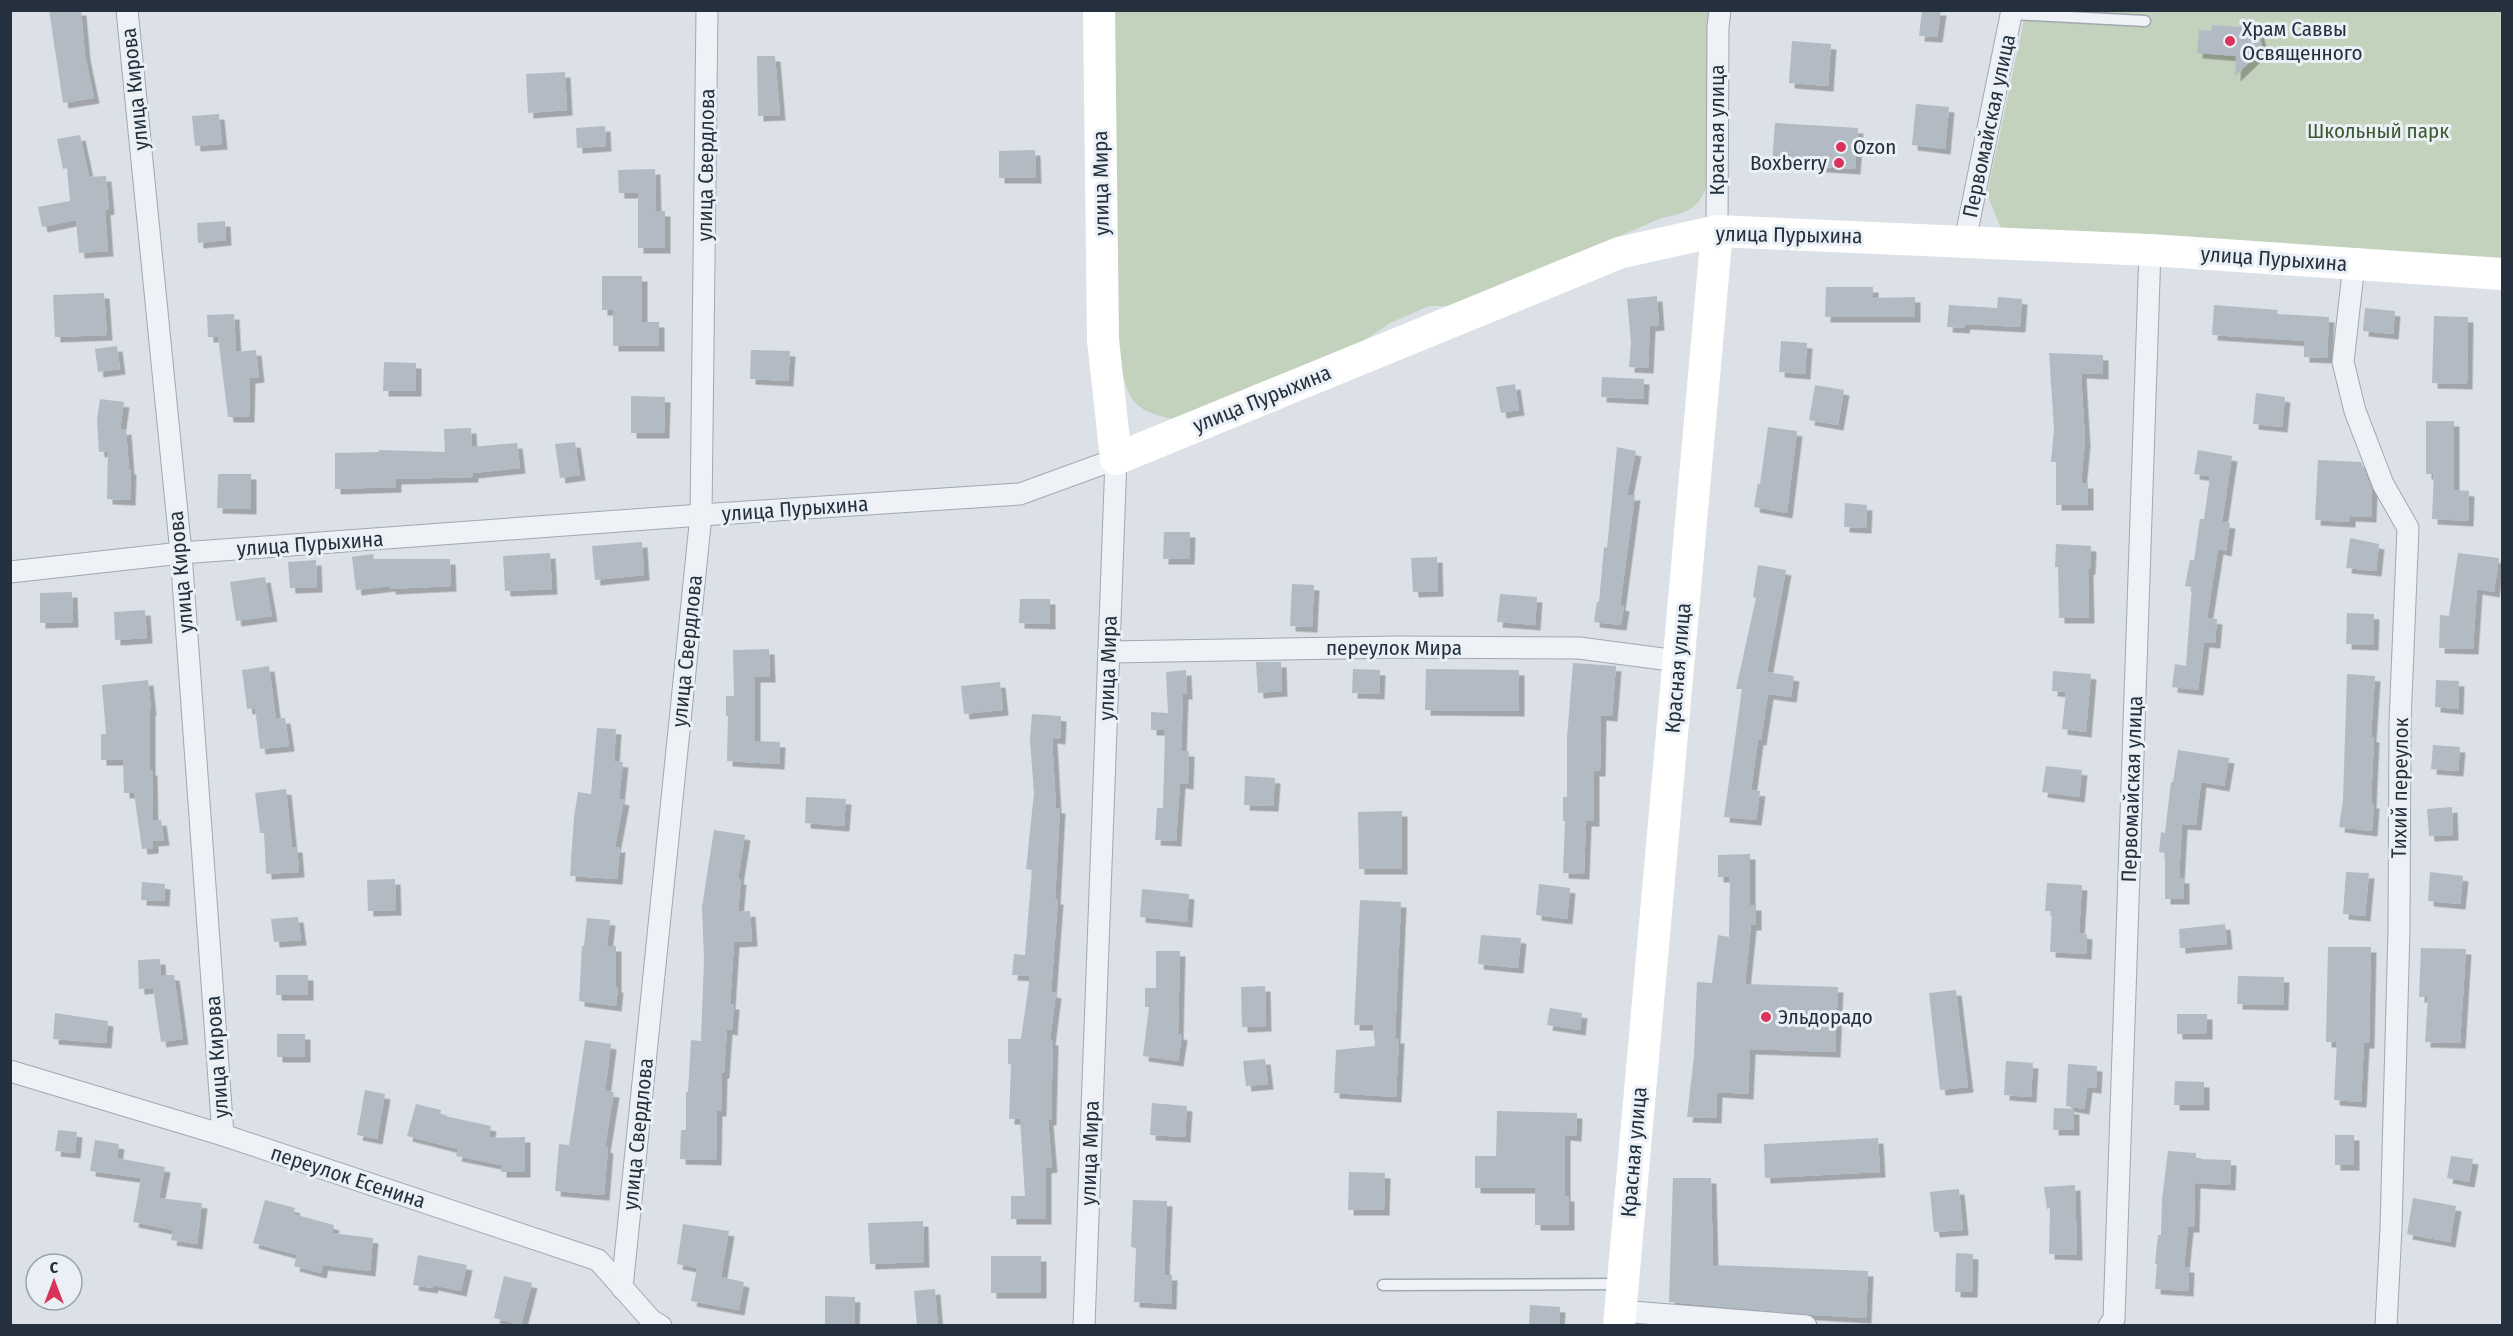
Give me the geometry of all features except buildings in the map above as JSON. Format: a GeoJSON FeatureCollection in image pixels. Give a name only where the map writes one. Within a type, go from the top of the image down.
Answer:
{"type":"FeatureCollection","features":[{"type":"Feature","properties":{"kind":"street","name":"улица Кирова"},"geometry":{"type":"LineString","coordinates":[[127,10],[181,553],[223,1135]]}},
{"type":"Feature","properties":{"kind":"street","name":"улица Свердлова"},"geometry":{"type":"LineString","coordinates":[[622,1288],[701,515],[707,10]]}},
{"type":"Feature","properties":{"kind":"street","name":"улица Мира"},"geometry":{"type":"LineString","coordinates":[[1084,1326],[1116,459],[1103,340],[1099,10]]}},
{"type":"Feature","properties":{"kind":"street","name":"Красная улица"},"geometry":{"type":"LineString","coordinates":[[1620,1307],[1717,231],[1720,10]]}},
{"type":"Feature","properties":{"kind":"street","name":"Первомайская улица"},"geometry":{"type":"LineString","coordinates":[[1965,241],[2012,12]]}},
{"type":"Feature","properties":{"kind":"street","name":"улица Пурыхина"},"geometry":{"type":"LineString","coordinates":[[10,572],[181,553],[1020,494],[1116,459],[1619,253],[1717,231],[2150,250],[2502,274]]}},
{"type":"Feature","properties":{"kind":"street","name":"Первомайская улица"},"geometry":{"type":"LineString","coordinates":[[2109,1326],[2114,1319],[2150,250]]}},
{"type":"Feature","properties":{"kind":"street","name":"Тихий переулок"},"geometry":{"type":"LineString","coordinates":[[2354,264],[2343,362],[2355,411],[2383,484],[2408,528],[2400,722],[2399,929],[2386,1326]]}},
{"type":"Feature","properties":{"kind":"street","name":"переулок Мира"},"geometry":{"type":"LineString","coordinates":[[1109,652],[1396,647],[1579,648],[1678,661]]}},
{"type":"Feature","properties":{"kind":"street","name":"переулок Есенина"},"geometry":{"type":"LineString","coordinates":[[10,1071],[223,1135],[598,1260],[653,1324]]}},
{"type":"Feature","properties":{"kind":"street"},"geometry":{"type":"LineString","coordinates":[[1620,1307],[1806,1326]]}},
{"type":"Feature","properties":{"kind":"lane"},"geometry":{"type":"LineString","coordinates":[[2012,12],[2145,21]]}},
{"type":"Feature","properties":{"kind":"lane"},"geometry":{"type":"LineString","coordinates":[[1383,1285],[1620,1307]]}},
{"type":"Feature","properties":{"kind":"green space"},"geometry":{"type":"Polygon","coordinates":[[[1107,11],[1709,11],[1707,27],[1710,177],[1699,202],[1688,210],[1662,218],[1454,306],[1429,306],[1390,323],[1356,346],[1173,419],[1160,416],[1134,402],[1126,386],[1120,362],[1107,11]]]}},
{"type":"Feature","properties":{"kind":"green space","name":"Школьный парк"},"geometry":{"type":"Polygon","coordinates":[[[2026,11],[2502,11],[2502,260],[2002,231],[1987,194],[2026,11]]]}},
{"type":"Feature","properties":{"kind":"place","name":"Храм Саввы Освященного"},"geometry":{"type":"Point","coordinates":[2230,41]}},
{"type":"Feature","properties":{"kind":"place","name":"Ozon"},"geometry":{"type":"Point","coordinates":[1841,147]}},
{"type":"Feature","properties":{"kind":"place","name":"Boxberry"},"geometry":{"type":"Point","coordinates":[1839,163]}},
{"type":"Feature","properties":{"kind":"place","name":"Эльдорадо"},"geometry":{"type":"Point","coordinates":[1766,1017]}}]}
